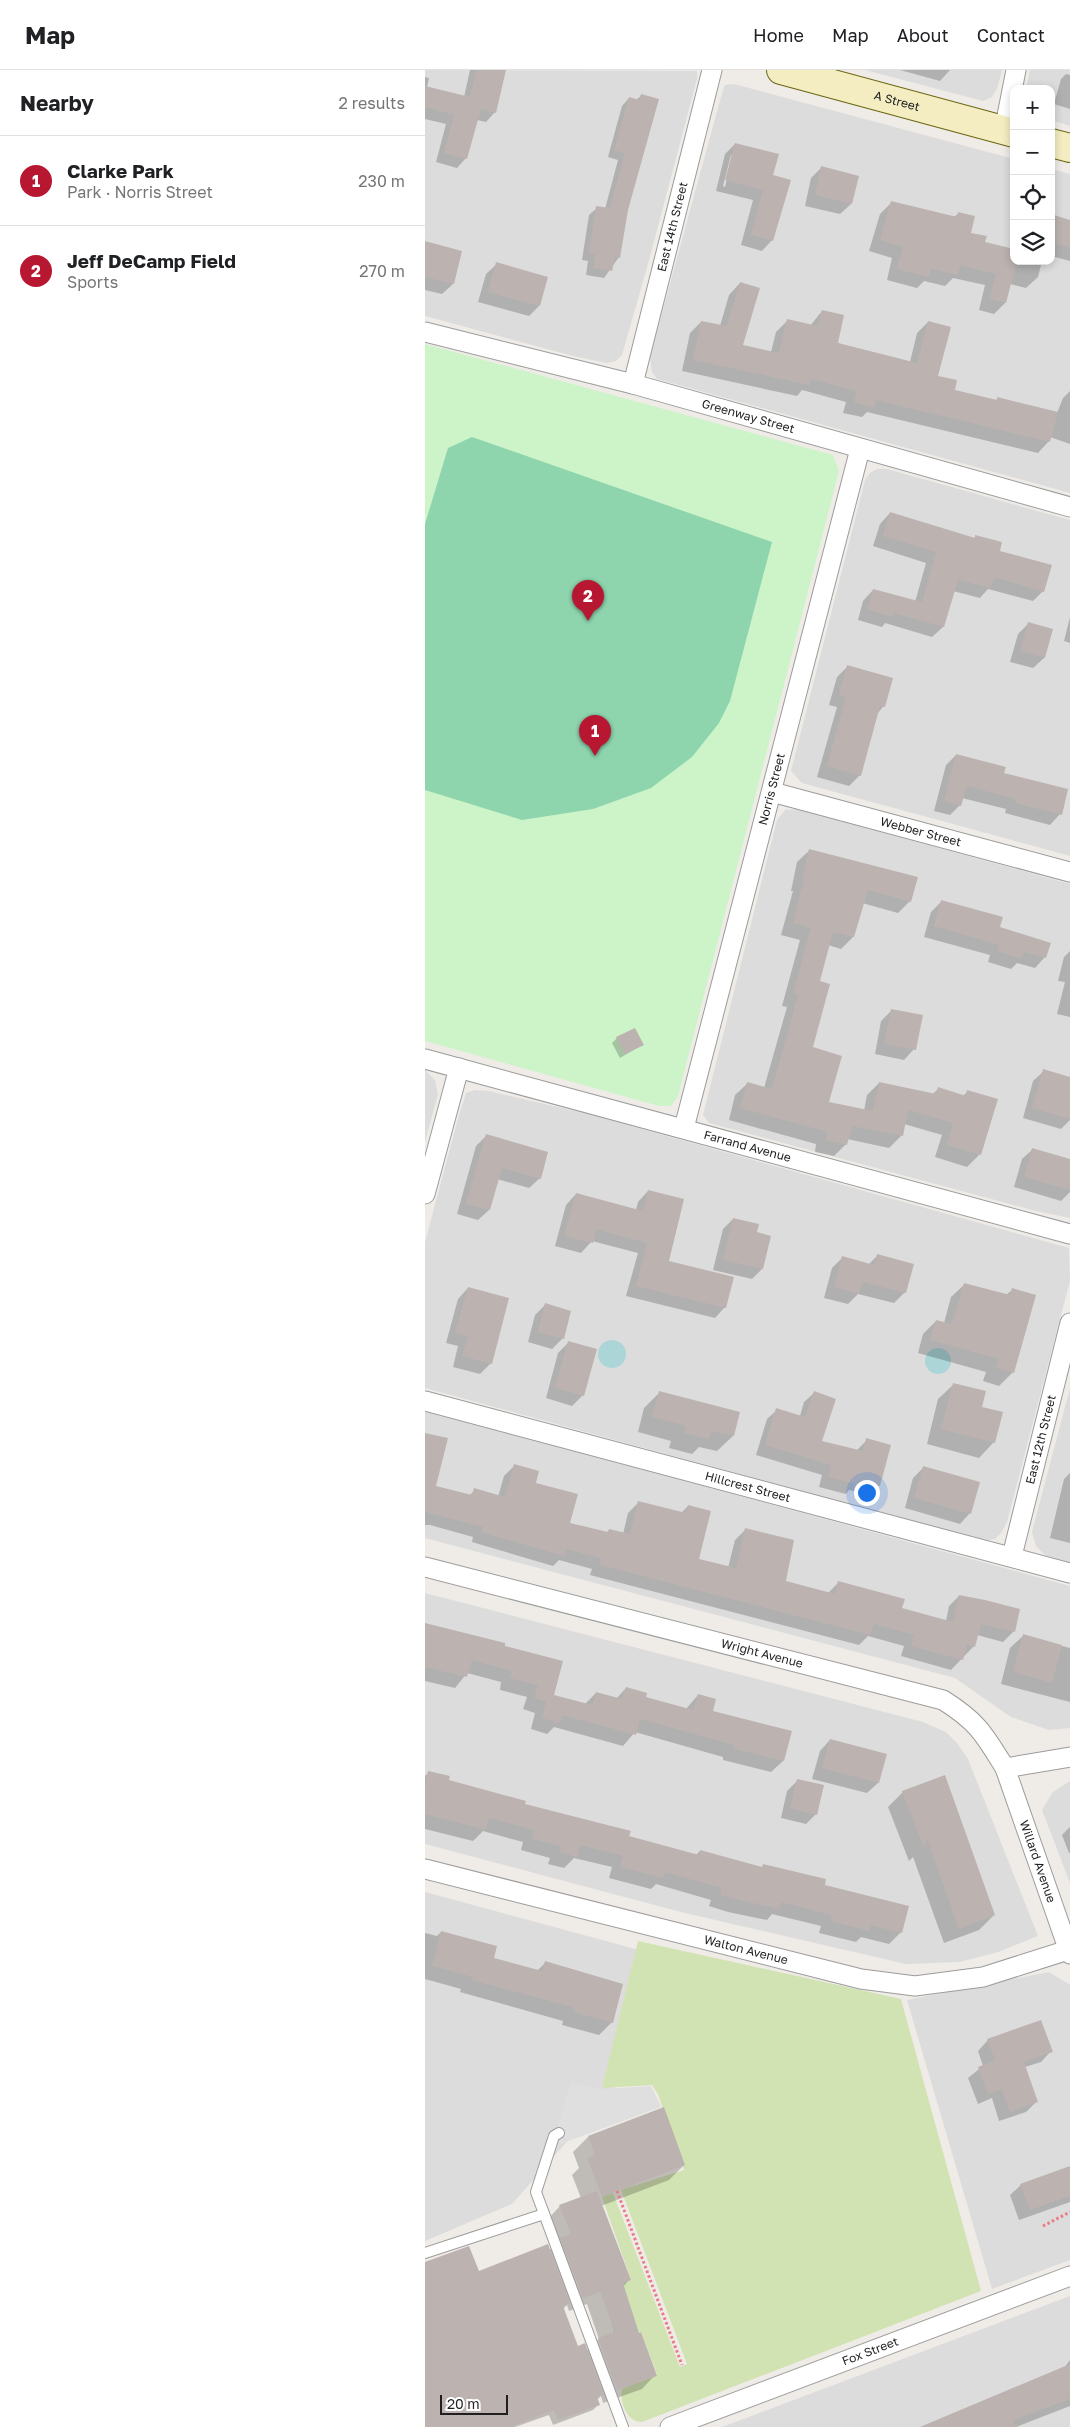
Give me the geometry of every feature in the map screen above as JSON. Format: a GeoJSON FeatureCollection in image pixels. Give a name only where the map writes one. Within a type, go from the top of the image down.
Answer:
{"type":"FeatureCollection","features":[{"type":"Feature","properties":{"kind":"street","name":"East 14th Street"},"geometry":{"type":"LineString","coordinates":[[633,384],[712,70]]}},
{"type":"Feature","properties":{"kind":"street","name":"A Street"},"geometry":{"type":"LineString","coordinates":[[781,70],[1009,132]]}},
{"type":"Feature","properties":{"kind":"street"},"geometry":{"type":"LineString","coordinates":[[1009,132],[1017,70]]}},
{"type":"Feature","properties":{"kind":"street"},"geometry":{"type":"LineString","coordinates":[[1055,144],[1070,148]]}},
{"type":"Feature","properties":{"kind":"street","name":"Greenway Street"},"geometry":{"type":"LineString","coordinates":[[425,332],[633,384],[1070,507]]}},
{"type":"Feature","properties":{"kind":"street","name":"Norris Street"},"geometry":{"type":"LineString","coordinates":[[684,1128],[860,449]]}},
{"type":"Feature","properties":{"kind":"street","name":"Webber Street"},"geometry":{"type":"LineString","coordinates":[[772,792],[1070,872]]}},
{"type":"Feature","properties":{"kind":"street","name":"Farrand Avenue"},"geometry":{"type":"LineString","coordinates":[[425,1059],[1070,1234]]}},
{"type":"Feature","properties":{"kind":"street"},"geometry":{"type":"LineString","coordinates":[[425,1194],[459,1068]]}},
{"type":"Feature","properties":{"kind":"street","name":"East 12th Street"},"geometry":{"type":"LineString","coordinates":[[1012,1556],[1070,1323]]}},
{"type":"Feature","properties":{"kind":"street","name":"Hillcrest Street"},"geometry":{"type":"LineString","coordinates":[[425,1401],[1070,1573]]}},
{"type":"Feature","properties":{"kind":"street","name":"Wright Avenue"},"geometry":{"type":"LineString","coordinates":[[425,1567],[943,1700],[969,1717],[985,1735],[1005,1768]]}},
{"type":"Feature","properties":{"kind":"street"},"geometry":{"type":"LineString","coordinates":[[1005,1768],[1070,1757]]}},
{"type":"Feature","properties":{"kind":"street","name":"Willard Avenue"},"geometry":{"type":"LineString","coordinates":[[1005,1768],[1069,1952]]}},
{"type":"Feature","properties":{"kind":"street","name":"Walton Avenue"},"geometry":{"type":"LineString","coordinates":[[425,1869],[861,1979],[915,1986],[983,1977],[1069,1952]]}},
{"type":"Feature","properties":{"kind":"street","name":"Fox Street"},"geometry":{"type":"LineString","coordinates":[[670,2427],[1070,2276]]}},
{"type":"Feature","properties":{"kind":"lane"},"geometry":{"type":"LineString","coordinates":[[559,2133],[553,2136],[536,2192],[623,2427]]}},
{"type":"Feature","properties":{"kind":"lane"},"geometry":{"type":"LineString","coordinates":[[425,2253],[545,2214]]}},
{"type":"Feature","properties":{"kind":"path"},"geometry":{"type":"LineString","coordinates":[[617,2191],[682,2365]]}},
{"type":"Feature","properties":{"kind":"path"},"geometry":{"type":"LineString","coordinates":[[1043,2226],[1070,2212]]}},
{"type":"Feature","properties":{"kind":"shaded area"},"geometry":{"type":"Polygon","coordinates":[[[425,70],[697,71],[697,79],[648,264],[622,355],[616,361],[607,363],[573,356],[425,316],[425,70]]]}},
{"type":"Feature","properties":{"kind":"shaded area"},"geometry":{"type":"Polygon","coordinates":[[[865,70],[1002,70],[997,89],[992,97],[983,101],[865,70]]]}},
{"type":"Feature","properties":{"kind":"shaded area"},"geometry":{"type":"Polygon","coordinates":[[[1030,70],[1070,70],[1070,126],[1055,121],[1055,85],[1027,85],[1030,70]]]}},
{"type":"Feature","properties":{"kind":"shaded area"},"geometry":{"type":"Polygon","coordinates":[[[734,84],[1010,158],[1010,265],[1055,265],[1055,170],[1070,174],[1070,493],[657,379],[652,372],[650,357],[725,85],[734,84]]]}},
{"type":"Feature","properties":{"kind":"shaded area"},"geometry":{"type":"Polygon","coordinates":[[[877,469],[887,469],[1070,520],[1070,856],[802,783],[791,771],[865,480],[870,473],[877,469]]]}},
{"type":"Feature","properties":{"kind":"shaded area"},"geometry":{"type":"Polygon","coordinates":[[[798,809],[1070,884],[1070,1218],[1036,1211],[709,1123],[703,1115],[777,820],[785,810],[798,809]]]}},
{"type":"Feature","properties":{"kind":"shaded area"},"geometry":{"type":"Polygon","coordinates":[[[425,1070],[435,1080],[438,1094],[425,1142],[425,1070]]]}},
{"type":"Feature","properties":{"kind":"shaded area"},"geometry":{"type":"Polygon","coordinates":[[[475,1090],[489,1091],[588,1114],[1069,1248],[1070,1281],[1007,1522],[1001,1533],[995,1539],[984,1541],[425,1388],[425,1242],[466,1093],[475,1090]]]}},
{"type":"Feature","properties":{"kind":"shaded area"},"geometry":{"type":"Polygon","coordinates":[[[1070,1388],[1070,1564],[1048,1558],[1036,1546],[1032,1532],[1070,1388]]]}},
{"type":"Feature","properties":{"kind":"shaded area"},"geometry":{"type":"Polygon","coordinates":[[[425,1410],[1070,1586],[1070,1728],[1049,1730],[1011,1717],[955,1678],[425,1538],[425,1410]]]}},
{"type":"Feature","properties":{"kind":"shaded area"},"geometry":{"type":"Polygon","coordinates":[[[425,1593],[923,1722],[946,1732],[957,1743],[968,1759],[1038,1936],[998,1952],[960,1962],[906,1964],[681,1912],[425,1844],[425,1593]]]}},
{"type":"Feature","properties":{"kind":"shaded area"},"geometry":{"type":"Polygon","coordinates":[[[1070,1781],[1070,1883],[1042,1810],[1053,1792],[1070,1781]]]}},
{"type":"Feature","properties":{"kind":"shaded area"},"geometry":{"type":"Polygon","coordinates":[[[425,1892],[650,1953],[618,2084],[512,2204],[425,2241],[425,1892]]]}},
{"type":"Feature","properties":{"kind":"shaded area"},"geometry":{"type":"Polygon","coordinates":[[[1049,1972],[1070,1985],[1070,2260],[992,2289],[907,2000],[1049,1972]]]}},
{"type":"Feature","properties":{"kind":"shaded area"},"geometry":{"type":"Polygon","coordinates":[[[571,2082],[602,2089],[651,2086],[661,2107],[560,2144],[558,2125],[571,2082]]]}},
{"type":"Feature","properties":{"kind":"shaded area"},"geometry":{"type":"Polygon","coordinates":[[[1070,2296],[1070,2427],[722,2427],[1070,2296]]]}},
{"type":"Feature","properties":{"kind":"green space"},"geometry":{"type":"Polygon","coordinates":[[[425,344],[833,455],[839,471],[678,1096],[671,1106],[659,1106],[425,1041],[425,344]]]}},
{"type":"Feature","properties":{"kind":"green space"},"geometry":{"type":"Polygon","coordinates":[[[472,437],[772,542],[730,701],[719,723],[692,757],[651,788],[593,809],[522,820],[425,790],[425,524],[448,448],[472,437]]]}},
{"type":"Feature","properties":{"kind":"green space"},"geometry":{"type":"Polygon","coordinates":[[[638,1941],[901,1999],[981,2291],[642,2422],[632,2419],[628,2415],[623,2405],[622,2389],[657,2375],[641,2332],[629,2337],[614,2333],[612,2324],[633,2316],[622,2283],[631,2280],[602,2197],[613,2193],[680,2367],[687,2364],[621,2190],[684,2170],[658,2094],[652,2085],[602,2088],[638,1941]]]}},
{"type":"Feature","properties":{"kind":"water"},"geometry":{"type":"Polygon","coordinates":[[[612,1340],[622,1344],[626,1354],[622,1364],[612,1368],[602,1364],[598,1354],[602,1344],[612,1340]]]}},
{"type":"Feature","properties":{"kind":"water"},"geometry":{"type":"Polygon","coordinates":[[[938,1348],[947,1352],[951,1361],[947,1370],[938,1374],[929,1370],[925,1361],[929,1352],[938,1348]]]}},
{"type":"Feature","properties":{"kind":"building"},"geometry":{"type":"Polygon","coordinates":[[[476,70],[506,70],[496,113],[481,109],[467,159],[444,153],[454,115],[425,107],[425,86],[470,97],[476,70]]]}},
{"type":"Feature","properties":{"kind":"building"},"geometry":{"type":"Polygon","coordinates":[[[641,94],[659,99],[628,210],[620,258],[615,257],[612,271],[593,268],[595,254],[589,253],[596,206],[610,208],[625,153],[614,150],[629,97],[639,100],[641,94]]]}},
{"type":"Feature","properties":{"kind":"building"},"geometry":{"type":"Polygon","coordinates":[[[735,143],[779,154],[773,175],[791,180],[773,241],[751,235],[763,190],[725,180],[735,143]]]}},
{"type":"Feature","properties":{"kind":"building"},"geometry":{"type":"Polygon","coordinates":[[[821,166],[859,176],[852,204],[815,195],[821,166]]]}},
{"type":"Feature","properties":{"kind":"building"},"geometry":{"type":"Polygon","coordinates":[[[891,201],[957,217],[958,212],[975,216],[971,233],[987,236],[985,242],[1010,248],[1010,265],[1016,265],[1006,303],[989,299],[996,274],[960,265],[958,275],[931,269],[929,277],[897,269],[903,247],[880,240],[891,201]]]}},
{"type":"Feature","properties":{"kind":"building"},"geometry":{"type":"Polygon","coordinates":[[[1055,215],[1070,220],[1070,248],[1055,244],[1055,215]]]}},
{"type":"Feature","properties":{"kind":"building"},"geometry":{"type":"Polygon","coordinates":[[[425,241],[462,251],[454,284],[425,277],[425,241]]]}},
{"type":"Feature","properties":{"kind":"building"},"geometry":{"type":"Polygon","coordinates":[[[496,262],[548,277],[540,306],[488,292],[496,262]]]}},
{"type":"Feature","properties":{"kind":"building"},"geometry":{"type":"Polygon","coordinates":[[[740,282],[760,288],[743,345],[779,353],[787,319],[818,326],[822,310],[844,315],[838,343],[917,363],[928,321],[951,327],[938,376],[957,380],[955,390],[997,400],[997,397],[1058,412],[1050,442],[876,400],[874,407],[854,402],[857,391],[811,379],[809,385],[693,360],[701,321],[727,326],[740,282]]]}},
{"type":"Feature","properties":{"kind":"building"},"geometry":{"type":"Polygon","coordinates":[[[890,512],[975,538],[975,535],[1002,542],[1000,551],[1052,565],[1044,592],[994,577],[991,588],[958,580],[944,627],[894,613],[893,617],[867,609],[873,589],[922,602],[936,552],[883,536],[890,512]]]}},
{"type":"Feature","properties":{"kind":"building"},"geometry":{"type":"Polygon","coordinates":[[[1028,622],[1053,629],[1045,658],[1020,651],[1028,622]]]}},
{"type":"Feature","properties":{"kind":"building"},"geometry":{"type":"Polygon","coordinates":[[[847,665],[893,678],[885,707],[880,706],[861,776],[827,766],[846,697],[839,695],[847,665]]]}},
{"type":"Feature","properties":{"kind":"building"},"geometry":{"type":"Polygon","coordinates":[[[956,754],[1006,767],[1004,773],[1068,789],[1062,815],[1015,803],[1016,799],[967,786],[961,806],[944,801],[956,754]]]}},
{"type":"Feature","properties":{"kind":"building"},"geometry":{"type":"Polygon","coordinates":[[[809,849],[918,877],[911,902],[868,890],[854,937],[833,932],[820,981],[830,984],[813,1047],[842,1056],[829,1102],[873,1111],[879,1082],[936,1094],[938,1087],[966,1096],[967,1090],[998,1099],[981,1155],[947,1145],[953,1123],[908,1110],[903,1136],[852,1126],[847,1145],[826,1140],[828,1132],[740,1108],[747,1082],[772,1089],[798,995],[793,994],[811,928],[793,923],[809,849]]]}},
{"type":"Feature","properties":{"kind":"building"},"geometry":{"type":"Polygon","coordinates":[[[941,900],[1003,917],[1000,927],[1051,943],[1046,958],[1024,952],[1022,959],[997,951],[999,945],[934,926],[941,900]]]}},
{"type":"Feature","properties":{"kind":"building"},"geometry":{"type":"Polygon","coordinates":[[[891,1009],[923,1015],[916,1050],[884,1044],[891,1009]]]}},
{"type":"Feature","properties":{"kind":"building"},"geometry":{"type":"Polygon","coordinates":[[[635,1028],[644,1045],[625,1054],[616,1037],[635,1028]]]}},
{"type":"Feature","properties":{"kind":"building"},"geometry":{"type":"Polygon","coordinates":[[[1043,1069],[1070,1077],[1070,1119],[1032,1108],[1043,1069]]]}},
{"type":"Feature","properties":{"kind":"building"},"geometry":{"type":"Polygon","coordinates":[[[486,1134],[548,1152],[541,1179],[502,1168],[490,1210],[466,1204],[486,1134]]]}},
{"type":"Feature","properties":{"kind":"building"},"geometry":{"type":"Polygon","coordinates":[[[1032,1148],[1070,1159],[1070,1190],[1024,1177],[1032,1148]]]}},
{"type":"Feature","properties":{"kind":"building"},"geometry":{"type":"Polygon","coordinates":[[[648,1190],[684,1199],[669,1261],[734,1277],[726,1308],[636,1286],[647,1243],[596,1229],[593,1243],[564,1236],[576,1193],[643,1211],[648,1190]]]}},
{"type":"Feature","properties":{"kind":"building"},"geometry":{"type":"Polygon","coordinates":[[[733,1218],[759,1224],[757,1232],[771,1236],[763,1269],[723,1260],[733,1218]]]}},
{"type":"Feature","properties":{"kind":"building"},"geometry":{"type":"Polygon","coordinates":[[[877,1254],[914,1264],[906,1293],[863,1282],[859,1294],[834,1287],[842,1256],[874,1265],[877,1254]]]}},
{"type":"Feature","properties":{"kind":"building"},"geometry":{"type":"Polygon","coordinates":[[[964,1283],[1010,1295],[1012,1288],[1036,1295],[1014,1373],[996,1368],[999,1359],[930,1340],[936,1320],[952,1324],[964,1283]]]}},
{"type":"Feature","properties":{"kind":"building"},"geometry":{"type":"Polygon","coordinates":[[[468,1287],[509,1298],[492,1364],[462,1356],[468,1336],[455,1333],[468,1287]]]}},
{"type":"Feature","properties":{"kind":"building"},"geometry":{"type":"Polygon","coordinates":[[[545,1303],[571,1311],[564,1339],[538,1332],[545,1303]]]}},
{"type":"Feature","properties":{"kind":"building"},"geometry":{"type":"Polygon","coordinates":[[[568,1341],[597,1349],[584,1396],[555,1388],[568,1341]]]}},
{"type":"Feature","properties":{"kind":"building"},"geometry":{"type":"Polygon","coordinates":[[[953,1383],[986,1391],[982,1407],[1003,1412],[995,1443],[941,1429],[953,1383]]]}},
{"type":"Feature","properties":{"kind":"building"},"geometry":{"type":"Polygon","coordinates":[[[659,1391],[740,1412],[734,1436],[711,1431],[709,1439],[684,1433],[686,1426],[652,1417],[659,1391]]]}},
{"type":"Feature","properties":{"kind":"building"},"geometry":{"type":"Polygon","coordinates":[[[814,1391],[836,1399],[822,1441],[863,1451],[866,1438],[891,1445],[880,1486],[858,1480],[857,1484],[828,1477],[831,1465],[765,1445],[776,1408],[805,1417],[814,1391]]]}},
{"type":"Feature","properties":{"kind":"building"},"geometry":{"type":"Polygon","coordinates":[[[425,1433],[448,1438],[436,1486],[472,1495],[474,1488],[505,1497],[514,1464],[539,1471],[536,1483],[578,1494],[570,1523],[608,1532],[609,1529],[630,1534],[638,1501],[686,1513],[688,1505],[711,1511],[699,1559],[736,1568],[745,1528],[794,1540],[786,1581],[835,1594],[838,1581],[905,1599],[902,1608],[953,1622],[959,1595],[985,1600],[1020,1609],[1015,1632],[981,1624],[975,1647],[967,1644],[963,1660],[911,1646],[914,1635],[874,1624],[870,1635],[600,1565],[601,1558],[566,1549],[564,1556],[481,1532],[483,1527],[425,1512],[425,1433]]]}},
{"type":"Feature","properties":{"kind":"building"},"geometry":{"type":"Polygon","coordinates":[[[923,1466],[980,1482],[971,1514],[914,1498],[923,1466]]]}},
{"type":"Feature","properties":{"kind":"building"},"geometry":{"type":"Polygon","coordinates":[[[425,1623],[505,1643],[505,1646],[563,1661],[554,1695],[592,1705],[596,1692],[622,1699],[626,1687],[647,1693],[646,1697],[693,1710],[698,1694],[716,1699],[713,1711],[792,1731],[784,1761],[734,1749],[734,1745],[640,1719],[636,1735],[562,1715],[560,1723],[542,1718],[546,1701],[534,1698],[538,1685],[510,1678],[512,1671],[472,1660],[467,1677],[425,1667],[425,1623]]]}},
{"type":"Feature","properties":{"kind":"building"},"geometry":{"type":"Polygon","coordinates":[[[1023,1634],[1062,1645],[1052,1683],[1013,1672],[1023,1634]]]}},
{"type":"Feature","properties":{"kind":"building"},"geometry":{"type":"Polygon","coordinates":[[[830,1739],[887,1754],[879,1783],[822,1768],[830,1739]]]}},
{"type":"Feature","properties":{"kind":"building"},"geometry":{"type":"Polygon","coordinates":[[[428,1771],[450,1776],[449,1780],[526,1801],[525,1804],[631,1831],[629,1836],[699,1855],[700,1850],[762,1867],[763,1864],[826,1879],[825,1885],[909,1906],[902,1933],[870,1925],[869,1931],[830,1921],[832,1915],[781,1902],[779,1909],[720,1895],[722,1888],[665,1872],[663,1878],[620,1867],[623,1856],[580,1845],[577,1857],[559,1852],[561,1846],[532,1839],[534,1830],[489,1818],[486,1830],[425,1814],[425,1785],[428,1771]]]}},
{"type":"Feature","properties":{"kind":"building"},"geometry":{"type":"Polygon","coordinates":[[[945,1775],[995,1915],[959,1929],[927,1838],[924,1848],[902,1791],[945,1775]]]}},
{"type":"Feature","properties":{"kind":"building"},"geometry":{"type":"Polygon","coordinates":[[[797,1779],[824,1785],[817,1815],[790,1808],[797,1779]]]}},
{"type":"Feature","properties":{"kind":"building"},"geometry":{"type":"Polygon","coordinates":[[[441,1931],[497,1946],[494,1958],[542,1971],[545,1961],[623,1984],[613,2023],[574,2012],[575,2008],[472,1980],[473,1977],[432,1966],[441,1931]]]}},
{"type":"Feature","properties":{"kind":"building"},"geometry":{"type":"Polygon","coordinates":[[[1041,2020],[1053,2052],[1024,2062],[1038,2102],[1010,2112],[1002,2089],[988,2094],[978,2067],[995,2060],[987,2039],[1041,2020]]]}},
{"type":"Feature","properties":{"kind":"building"},"geometry":{"type":"Polygon","coordinates":[[[664,2107],[685,2165],[602,2197],[587,2158],[595,2155],[588,2136],[664,2107]]]}},
{"type":"Feature","properties":{"kind":"building"},"geometry":{"type":"Polygon","coordinates":[[[1070,2166],[1070,2196],[1030,2210],[1020,2184],[1070,2166]]]}},
{"type":"Feature","properties":{"kind":"building"},"geometry":{"type":"Polygon","coordinates":[[[597,2191],[631,2280],[623,2283],[639,2333],[641,2332],[657,2376],[617,2390],[598,2338],[615,2332],[600,2292],[583,2298],[560,2238],[571,2234],[559,2205],[597,2191]]]}},
{"type":"Feature","properties":{"kind":"building"},"geometry":{"type":"Polygon","coordinates":[[[548,2244],[570,2303],[563,2306],[578,2346],[585,2343],[604,2395],[597,2397],[600,2405],[558,2420],[554,2410],[511,2427],[425,2427],[425,2262],[469,2246],[479,2271],[548,2244]]]}},
{"type":"Feature","properties":{"kind":"building"},"geometry":{"type":"Polygon","coordinates":[[[1070,2364],[1070,2399],[1013,2420],[1016,2427],[920,2427],[1070,2364]]]}},
{"type":"Feature","properties":{"kind":"place","name":"Jeff DeCamp Field"},"geometry":{"type":"Point","coordinates":[588,621]}},
{"type":"Feature","properties":{"kind":"place","name":"Clarke Park"},"geometry":{"type":"Point","coordinates":[595,756]}}]}
